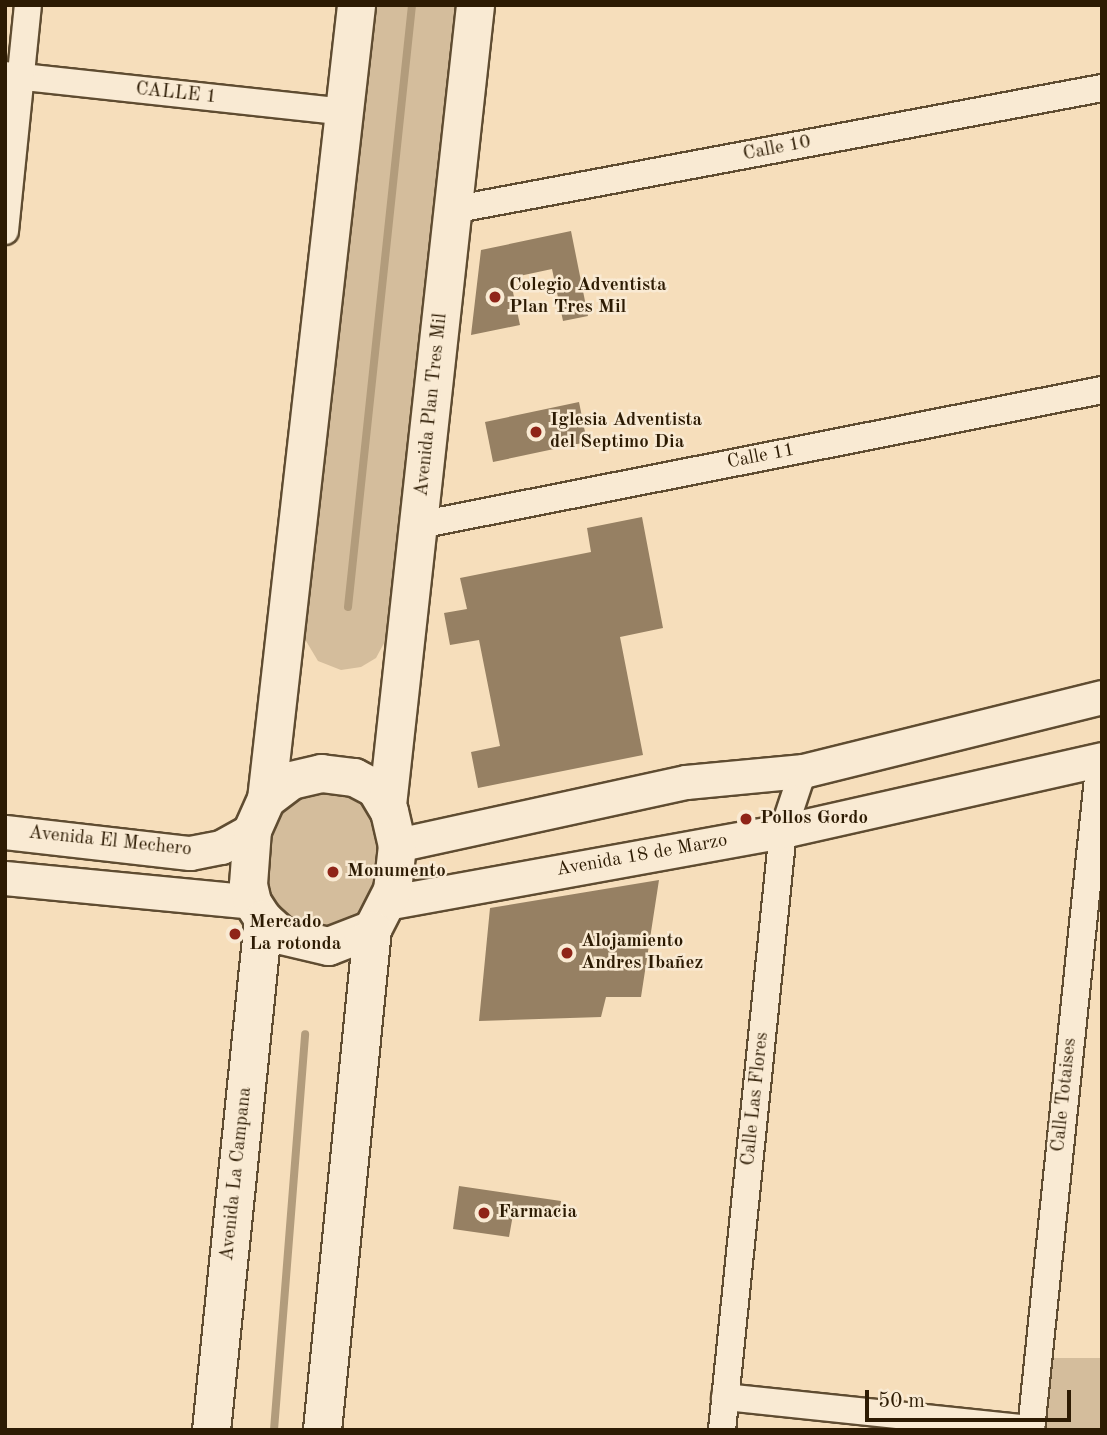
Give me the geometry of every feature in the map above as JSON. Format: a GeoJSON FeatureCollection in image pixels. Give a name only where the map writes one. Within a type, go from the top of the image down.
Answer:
{"type":"FeatureCollection","features":[{"type":"Feature","properties":{"kind":"main road"},"geometry":{"type":"LineString","coordinates":[[356,5],[346,112],[259,815],[247,860],[257,911],[281,935],[328,947],[379,916]]}},
{"type":"Feature","properties":{"kind":"main road","name":"Avenida Plan Tres Mil"},"geometry":{"type":"LineString","coordinates":[[387,805],[475,5]]}},
{"type":"Feature","properties":{"kind":"main road"},"geometry":{"type":"LineString","coordinates":[[259,815],[291,780],[321,773],[354,777],[375,788],[387,805],[397,845],[392,890],[379,916],[322,1430]]}},
{"type":"Feature","properties":{"kind":"main road","name":"Avenida La Campana"},"geometry":{"type":"LineString","coordinates":[[211,1430],[257,911]]}},
{"type":"Feature","properties":{"kind":"street"},"geometry":{"type":"LineString","coordinates":[[5,231],[13,76],[28,5]]}},
{"type":"Feature","properties":{"kind":"street","name":"CALLE 1"},"geometry":{"type":"LineString","coordinates":[[13,76],[346,112]]}},
{"type":"Feature","properties":{"kind":"street","name":"Calle 10"},"geometry":{"type":"LineString","coordinates":[[452,210],[1102,88]]}},
{"type":"Feature","properties":{"kind":"street","name":"Calle 11"},"geometry":{"type":"LineString","coordinates":[[419,525],[1102,390]]}},
{"type":"Feature","properties":{"kind":"street"},"geometry":{"type":"LineString","coordinates":[[397,845],[686,782],[803,771],[1102,697]]}},
{"type":"Feature","properties":{"kind":"street","name":"Avenida 18 de Marzo"},"geometry":{"type":"LineString","coordinates":[[379,916],[783,831],[1101,759]]}},
{"type":"Feature","properties":{"kind":"street","name":"Calle Totaises"},"geometry":{"type":"LineString","coordinates":[[1031,1429],[1101,759]]}},
{"type":"Feature","properties":{"kind":"street","name":"Calle Las Flores"},"geometry":{"type":"LineString","coordinates":[[722,1430],[783,831],[803,771]]}},
{"type":"Feature","properties":{"kind":"street","name":"Avenida El Mechero"},"geometry":{"type":"LineString","coordinates":[[5,832],[190,853],[221,847],[259,815]]}},
{"type":"Feature","properties":{"kind":"street"},"geometry":{"type":"LineString","coordinates":[[5,878],[257,911]]}},
{"type":"Feature","properties":{"kind":"street"},"geometry":{"type":"LineString","coordinates":[[725,1397],[1031,1429]]}},
{"type":"Feature","properties":{"kind":"shaded area"},"geometry":{"type":"Polygon","coordinates":[[[368,5],[460,5],[390,632],[376,658],[361,667],[341,670],[318,661],[300,631],[368,5]]]}},
{"type":"Feature","properties":{"kind":"shaded area"},"geometry":{"type":"Polygon","coordinates":[[[323,793],[348,796],[369,811],[378,829],[381,870],[363,910],[350,922],[319,928],[295,922],[280,911],[269,898],[263,879],[269,832],[277,817],[303,797],[323,793]]]}},
{"type":"Feature","properties":{"kind":"shaded area"},"geometry":{"type":"Polygon","coordinates":[[[1050,1358],[1102,1358],[1102,1430],[1041,1430],[1050,1358]]]}},
{"type":"Feature","properties":{"kind":"building","name":"Colegio Adventista Plan Tres Mil"},"geometry":{"type":"Polygon","coordinates":[[[571,231],[588,316],[563,321],[552,269],[510,278],[520,325],[471,335],[481,250],[571,231]]]}},
{"type":"Feature","properties":{"kind":"building","name":"Iglesia Adventista del Septimo Dia"},"geometry":{"type":"Polygon","coordinates":[[[579,402],[587,442],[493,462],[485,422],[579,402]]]}},
{"type":"Feature","properties":{"kind":"building"},"geometry":{"type":"Polygon","coordinates":[[[642,517],[663,628],[620,637],[643,755],[478,788],[471,752],[500,746],[479,640],[450,645],[444,613],[467,609],[460,578],[591,552],[587,528],[642,517]]]}},
{"type":"Feature","properties":{"kind":"building","name":"Alojamiento Andres Ibañez"},"geometry":{"type":"Polygon","coordinates":[[[659,880],[641,997],[606,997],[601,1017],[479,1021],[490,908],[659,880]]]}},
{"type":"Feature","properties":{"kind":"building","name":"Farmacia"},"geometry":{"type":"Polygon","coordinates":[[[459,1186],[561,1201],[559,1216],[514,1209],[509,1237],[453,1229],[459,1186]]]}},
{"type":"Feature","properties":{"kind":"waterway"},"geometry":{"type":"LineString","coordinates":[[348,607],[412,5]]}},
{"type":"Feature","properties":{"kind":"waterway"},"geometry":{"type":"LineString","coordinates":[[274,1430],[305,1034]]}},
{"type":"Feature","properties":{"kind":"place","name":"Colegio Adventista Plan Tres Mil"},"geometry":{"type":"Point","coordinates":[495,297]}},
{"type":"Feature","properties":{"kind":"place","name":"Iglesia Adventista del Septimo Dia"},"geometry":{"type":"Point","coordinates":[536,432]}},
{"type":"Feature","properties":{"kind":"place","name":"Pollos Gordo"},"geometry":{"type":"Point","coordinates":[746,819]}},
{"type":"Feature","properties":{"kind":"place","name":"Monumento"},"geometry":{"type":"Point","coordinates":[333,872]}},
{"type":"Feature","properties":{"kind":"place","name":"Mercado La rotonda"},"geometry":{"type":"Point","coordinates":[235,934]}},
{"type":"Feature","properties":{"kind":"place","name":"Alojamiento Andres Ibañez"},"geometry":{"type":"Point","coordinates":[567,953]}},
{"type":"Feature","properties":{"kind":"place","name":"Farmacia"},"geometry":{"type":"Point","coordinates":[484,1213]}}]}
